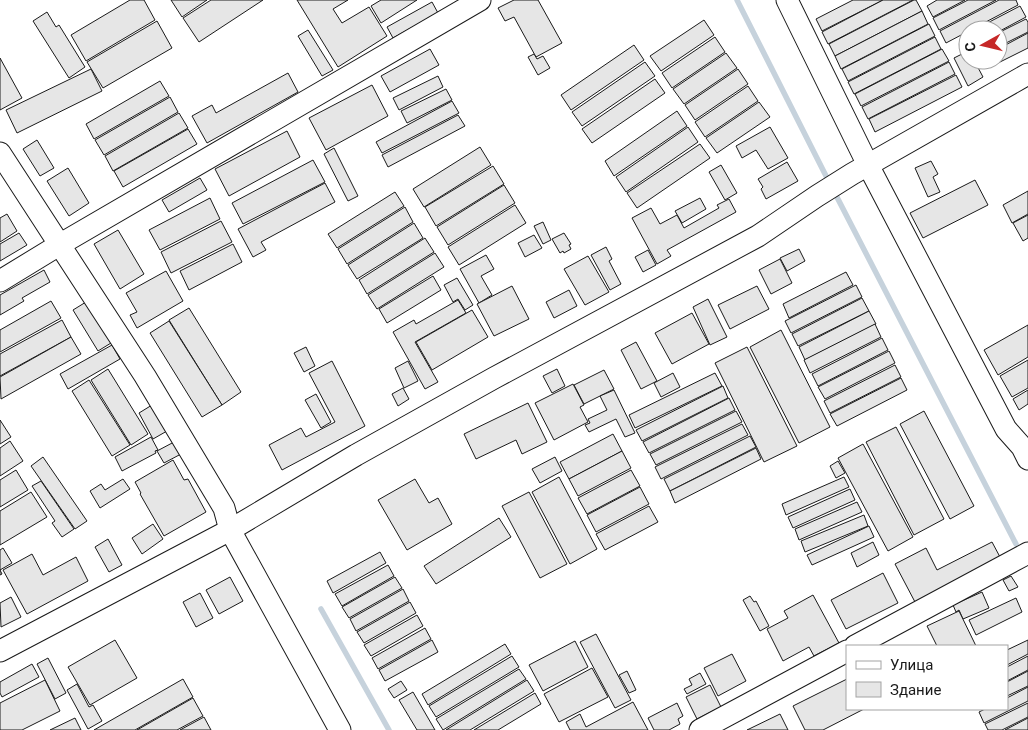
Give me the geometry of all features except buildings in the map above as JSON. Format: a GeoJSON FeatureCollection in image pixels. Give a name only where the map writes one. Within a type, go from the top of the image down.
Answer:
{"type":"FeatureCollection","features":[{"type":"Feature","properties":{"kind":"street"},"geometry":{"type":"LineString","coordinates":[[0,281],[480,0]]}},
{"type":"Feature","properties":{"kind":"street"},"geometry":{"type":"LineString","coordinates":[[787,0],[868,165],[1006,429],[1022,447],[1028,459]]}},
{"type":"Feature","properties":{"kind":"street"},"geometry":{"type":"LineString","coordinates":[[0,651],[230,530],[356,455],[494,378],[758,236],[826,190],[1028,74]]}},
{"type":"Feature","properties":{"kind":"street"},"geometry":{"type":"LineString","coordinates":[[0,153],[150,384],[224,508],[230,530],[340,730]]}},
{"type":"Feature","properties":{"kind":"street"},"geometry":{"type":"LineString","coordinates":[[857,645],[1028,553]]}},
{"type":"Feature","properties":{"kind":"street"},"geometry":{"type":"LineString","coordinates":[[700,730],[846,652]]}},
{"type":"Feature","properties":{"kind":"waterway"},"geometry":{"type":"LineString","coordinates":[[737,0],[1016,544]]}},
{"type":"Feature","properties":{"kind":"waterway"},"geometry":{"type":"LineString","coordinates":[[321,609],[389,730]]}}]}
